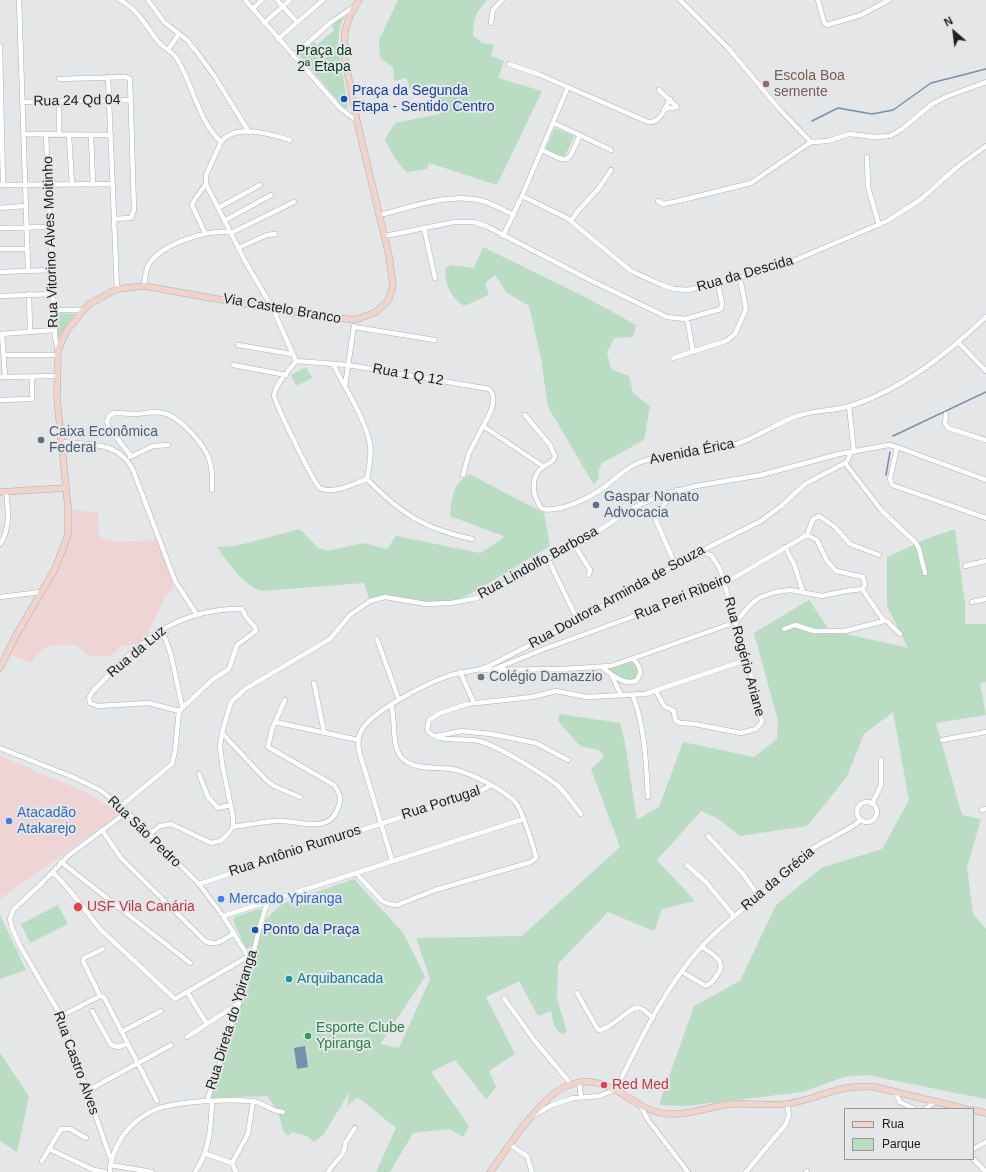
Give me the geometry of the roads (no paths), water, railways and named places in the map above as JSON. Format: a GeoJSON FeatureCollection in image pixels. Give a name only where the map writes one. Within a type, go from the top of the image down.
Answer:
{"type":"FeatureCollection","features":[{"type":"Feature","properties":{"kind":"main road","name":"Via Castelo Branco"},"geometry":{"type":"LineString","coordinates":[[57,352],[67,330],[82,310],[97,298],[117,289],[144,286],[273,309],[355,320],[368,316],[383,308],[391,294],[392,274],[386,236],[357,121],[344,44],[348,22],[359,0]]}},
{"type":"Feature","properties":{"kind":"main road"},"geometry":{"type":"LineString","coordinates":[[0,668],[40,592],[61,557],[68,535],[66,488],[60,442],[56,376],[57,352]]}},
{"type":"Feature","properties":{"kind":"main road"},"geometry":{"type":"LineString","coordinates":[[3,492],[66,488]]}},
{"type":"Feature","properties":{"kind":"main road"},"geometry":{"type":"LineString","coordinates":[[490,1172],[530,1118],[545,1102],[571,1084],[599,1083],[616,1089],[640,1105],[658,1114],[672,1114],[731,1104],[787,1104],[851,1086],[876,1087],[962,1108]]}},
{"type":"Feature","properties":{"kind":"main road"},"geometry":{"type":"LineString","coordinates":[[974,1110],[986,1113]]}},
{"type":"Feature","properties":{"kind":"street"},"geometry":{"type":"LineString","coordinates":[[19,0],[28,270]]}},
{"type":"Feature","properties":{"kind":"street"},"geometry":{"type":"LineString","coordinates":[[120,0],[136,11],[157,41],[179,62],[206,123],[221,142]]}},
{"type":"Feature","properties":{"kind":"street"},"geometry":{"type":"LineString","coordinates":[[148,0],[164,22],[178,35],[187,40],[213,74],[249,132]]}},
{"type":"Feature","properties":{"kind":"street"},"geometry":{"type":"LineString","coordinates":[[245,0],[340,108],[357,121]]}},
{"type":"Feature","properties":{"kind":"street"},"geometry":{"type":"LineString","coordinates":[[252,9],[262,0]]}},
{"type":"Feature","properties":{"kind":"street"},"geometry":{"type":"LineString","coordinates":[[277,0],[297,22]]}},
{"type":"Feature","properties":{"kind":"street"},"geometry":{"type":"LineString","coordinates":[[264,23],[290,0]]}},
{"type":"Feature","properties":{"kind":"street"},"geometry":{"type":"LineString","coordinates":[[278,39],[323,0]]}},
{"type":"Feature","properties":{"kind":"street"},"geometry":{"type":"LineString","coordinates":[[491,23],[493,10],[502,0]]}},
{"type":"Feature","properties":{"kind":"street"},"geometry":{"type":"LineString","coordinates":[[680,0],[728,48],[781,111],[811,142]]}},
{"type":"Feature","properties":{"kind":"street"},"geometry":{"type":"LineString","coordinates":[[818,0],[824,24],[830,24],[861,15],[889,0]]}},
{"type":"Feature","properties":{"kind":"street"},"geometry":{"type":"LineString","coordinates":[[293,56],[334,20],[355,6]]}},
{"type":"Feature","properties":{"kind":"street"},"geometry":{"type":"LineString","coordinates":[[168,50],[178,35]]}},
{"type":"Feature","properties":{"kind":"street"},"geometry":{"type":"LineString","coordinates":[[0,46],[1,185],[113,184]]}},
{"type":"Feature","properties":{"kind":"street"},"geometry":{"type":"LineString","coordinates":[[509,64],[538,74],[650,123],[658,119],[670,99]]}},
{"type":"Feature","properties":{"kind":"street"},"geometry":{"type":"LineString","coordinates":[[108,77],[117,289]]}},
{"type":"Feature","properties":{"kind":"street"},"geometry":{"type":"LineString","coordinates":[[59,79],[126,77],[130,80],[134,210],[131,218],[114,219]]}},
{"type":"Feature","properties":{"kind":"street"},"geometry":{"type":"LineString","coordinates":[[658,201],[663,204],[674,202],[751,183],[811,142],[828,141],[849,134],[875,137],[890,136],[902,129],[932,104],[948,96],[986,82]]}},
{"type":"Feature","properties":{"kind":"street"},"geometry":{"type":"LineString","coordinates":[[503,236],[514,215],[568,87]]}},
{"type":"Feature","properties":{"kind":"street"},"geometry":{"type":"LineString","coordinates":[[659,90],[677,107],[664,109]]}},
{"type":"Feature","properties":{"kind":"street","name":"Rua 24 Qd 04"},"geometry":{"type":"LineString","coordinates":[[23,102],[131,100]]}},
{"type":"Feature","properties":{"kind":"street"},"geometry":{"type":"LineString","coordinates":[[59,101],[59,135]]}},
{"type":"Feature","properties":{"kind":"street"},"geometry":{"type":"LineString","coordinates":[[554,123],[611,150]]}},
{"type":"Feature","properties":{"kind":"street"},"geometry":{"type":"LineString","coordinates":[[290,140],[249,132],[229,134],[221,142],[206,175],[206,184],[238,248],[273,309],[296,361],[274,394],[275,401],[317,487],[322,489],[339,488],[367,479]]}},
{"type":"Feature","properties":{"kind":"street"},"geometry":{"type":"LineString","coordinates":[[24,134],[69,136],[111,135]]}},
{"type":"Feature","properties":{"kind":"street","name":"Rua Vitorino Alves Moitinho"},"geometry":{"type":"LineString","coordinates":[[46,135],[51,226],[54,330],[57,352]]}},
{"type":"Feature","properties":{"kind":"street"},"geometry":{"type":"LineString","coordinates":[[91,135],[93,185]]}},
{"type":"Feature","properties":{"kind":"street"},"geometry":{"type":"LineString","coordinates":[[542,150],[561,161],[566,160],[570,157],[580,135]]}},
{"type":"Feature","properties":{"kind":"street"},"geometry":{"type":"LineString","coordinates":[[69,136],[72,184]]}},
{"type":"Feature","properties":{"kind":"street","name":"Rua da Descida"},"geometry":{"type":"LineString","coordinates":[[522,196],[571,221],[631,271],[674,289],[688,290],[740,278],[793,261],[879,225],[920,200],[956,168],[986,146]]}},
{"type":"Feature","properties":{"kind":"street"},"geometry":{"type":"LineString","coordinates":[[867,157],[868,187],[879,225]]}},
{"type":"Feature","properties":{"kind":"street"},"geometry":{"type":"LineString","coordinates":[[571,221],[577,212],[599,188],[611,170]]}},
{"type":"Feature","properties":{"kind":"street"},"geometry":{"type":"LineString","coordinates":[[205,233],[192,205],[206,184]]}},
{"type":"Feature","properties":{"kind":"street"},"geometry":{"type":"LineString","coordinates":[[218,208],[260,185]]}},
{"type":"Feature","properties":{"kind":"street"},"geometry":{"type":"LineString","coordinates":[[224,221],[271,195]]}},
{"type":"Feature","properties":{"kind":"street"},"geometry":{"type":"LineString","coordinates":[[380,215],[444,200],[462,198],[483,201],[514,215]]}},
{"type":"Feature","properties":{"kind":"street"},"geometry":{"type":"LineString","coordinates":[[144,286],[149,264],[161,252],[205,233],[230,233],[294,202]]}},
{"type":"Feature","properties":{"kind":"street"},"geometry":{"type":"LineString","coordinates":[[0,208],[26,206]]}},
{"type":"Feature","properties":{"kind":"street"},"geometry":{"type":"LineString","coordinates":[[386,236],[464,221],[486,226],[652,311],[667,317],[687,318],[721,309],[722,304],[718,283]]}},
{"type":"Feature","properties":{"kind":"street"},"geometry":{"type":"LineString","coordinates":[[0,228],[51,226]]}},
{"type":"Feature","properties":{"kind":"street"},"geometry":{"type":"LineString","coordinates":[[424,228],[435,278]]}},
{"type":"Feature","properties":{"kind":"street"},"geometry":{"type":"LineString","coordinates":[[238,248],[267,235],[275,234]]}},
{"type":"Feature","properties":{"kind":"street"},"geometry":{"type":"LineString","coordinates":[[0,249],[27,249]]}},
{"type":"Feature","properties":{"kind":"street"},"geometry":{"type":"LineString","coordinates":[[0,272],[52,270]]}},
{"type":"Feature","properties":{"kind":"street"},"geometry":{"type":"LineString","coordinates":[[674,358],[730,339],[735,334],[746,309],[740,278]]}},
{"type":"Feature","properties":{"kind":"street"},"geometry":{"type":"LineString","coordinates":[[29,294],[30,331]]}},
{"type":"Feature","properties":{"kind":"street"},"geometry":{"type":"LineString","coordinates":[[0,296],[53,294]]}},
{"type":"Feature","properties":{"kind":"street"},"geometry":{"type":"LineString","coordinates":[[54,310],[82,310]]}},
{"type":"Feature","properties":{"kind":"street"},"geometry":{"type":"LineString","coordinates":[[925,573],[919,550],[910,538],[882,510],[845,463],[852,452],[849,406],[865,401],[904,380],[959,343],[986,317]]}},
{"type":"Feature","properties":{"kind":"street"},"geometry":{"type":"LineString","coordinates":[[687,318],[693,352]]}},
{"type":"Feature","properties":{"kind":"street"},"geometry":{"type":"LineString","coordinates":[[345,387],[355,320]]}},
{"type":"Feature","properties":{"kind":"street"},"geometry":{"type":"LineString","coordinates":[[354,327],[435,340]]}},
{"type":"Feature","properties":{"kind":"street"},"geometry":{"type":"LineString","coordinates":[[54,330],[1,334],[4,356],[3,377],[56,376]]}},
{"type":"Feature","properties":{"kind":"street"},"geometry":{"type":"LineString","coordinates":[[959,343],[986,371]]}},
{"type":"Feature","properties":{"kind":"street"},"geometry":{"type":"LineString","coordinates":[[238,345],[292,354]]}},
{"type":"Feature","properties":{"kind":"street"},"geometry":{"type":"LineString","coordinates":[[4,356],[57,352]]}},
{"type":"Feature","properties":{"kind":"street","name":"Rua 1 Q 12"},"geometry":{"type":"LineString","coordinates":[[296,361],[348,364],[483,387],[491,391],[493,399],[490,415],[483,426]]}},
{"type":"Feature","properties":{"kind":"street"},"geometry":{"type":"LineString","coordinates":[[333,364],[360,417],[370,443],[367,479]]}},
{"type":"Feature","properties":{"kind":"street"},"geometry":{"type":"LineString","coordinates":[[234,365],[286,375]]}},
{"type":"Feature","properties":{"kind":"street"},"geometry":{"type":"LineString","coordinates":[[0,400],[32,399],[32,377]]}},
{"type":"Feature","properties":{"kind":"street","name":"Avenida Érica"},"geometry":{"type":"LineString","coordinates":[[544,467],[537,475],[533,485],[538,504],[542,509],[559,508],[587,498],[602,489],[630,467],[647,460],[732,446],[800,415],[849,406]]}},
{"type":"Feature","properties":{"kind":"street"},"geometry":{"type":"LineString","coordinates":[[131,456],[109,428],[107,419],[111,414],[162,412],[178,421],[196,438],[207,454],[212,474],[212,490]]}},
{"type":"Feature","properties":{"kind":"street"},"geometry":{"type":"LineString","coordinates":[[463,475],[469,453],[483,426],[544,467],[554,461],[556,456],[545,439],[525,414]]}},
{"type":"Feature","properties":{"kind":"street"},"geometry":{"type":"LineString","coordinates":[[946,414],[945,423],[948,428],[986,440]]}},
{"type":"Feature","properties":{"kind":"street"},"geometry":{"type":"LineString","coordinates":[[60,442],[99,444],[126,458],[133,470],[175,582],[197,615]]}},
{"type":"Feature","properties":{"kind":"street"},"geometry":{"type":"LineString","coordinates":[[126,458],[153,446],[168,445]]}},
{"type":"Feature","properties":{"kind":"street","name":"Rua Lindolfo Barbosa"},"geometry":{"type":"LineString","coordinates":[[233,827],[220,753],[222,732],[229,708],[237,695],[323,643],[334,634],[350,615],[370,601],[385,596],[426,604],[473,599],[488,594],[548,559],[575,546],[635,507],[677,490],[761,475],[803,463],[852,452],[889,446],[897,447]]}},
{"type":"Feature","properties":{"kind":"street"},"geometry":{"type":"LineString","coordinates":[[986,480],[897,447],[890,479],[892,485],[986,518]]}},
{"type":"Feature","properties":{"kind":"street","name":"Rua Doutora Arminda de Souza"},"geometry":{"type":"LineString","coordinates":[[358,740],[360,733],[370,720],[399,700],[438,680],[460,672],[480,670],[631,590],[648,583],[674,564],[760,521],[781,506],[805,484],[845,463]]}},
{"type":"Feature","properties":{"kind":"street"},"geometry":{"type":"LineString","coordinates":[[367,479],[394,504],[412,518],[433,528],[472,538]]}},
{"type":"Feature","properties":{"kind":"street"},"geometry":{"type":"LineString","coordinates":[[674,564],[654,516],[677,490]]}},
{"type":"Feature","properties":{"kind":"street"},"geometry":{"type":"LineString","coordinates":[[0,544],[4,537],[7,524],[3,492]]}},
{"type":"Feature","properties":{"kind":"street"},"geometry":{"type":"LineString","coordinates":[[862,590],[864,585],[863,577],[836,572],[827,561],[817,540],[807,535],[813,519],[819,516],[835,527],[850,544],[879,555]]}},
{"type":"Feature","properties":{"kind":"street","name":"Rua Peri Ribeiro"},"geometry":{"type":"LineString","coordinates":[[492,670],[550,646],[725,584],[807,535]]}},
{"type":"Feature","properties":{"kind":"street"},"geometry":{"type":"LineString","coordinates":[[575,546],[590,570],[590,575]]}},
{"type":"Feature","properties":{"kind":"street"},"geometry":{"type":"LineString","coordinates":[[785,547],[794,564],[803,592]]}},
{"type":"Feature","properties":{"kind":"street","name":"Rua Rogério Ariane"},"geometry":{"type":"LineString","coordinates":[[656,691],[664,706],[674,711],[678,723],[695,724],[741,733],[749,732],[760,726],[762,717],[761,709],[725,584],[715,559],[711,555],[700,551]]}},
{"type":"Feature","properties":{"kind":"street"},"geometry":{"type":"LineString","coordinates":[[548,559],[577,619]]}},
{"type":"Feature","properties":{"kind":"street"},"geometry":{"type":"LineString","coordinates":[[965,566],[986,561]]}},
{"type":"Feature","properties":{"kind":"street"},"geometry":{"type":"LineString","coordinates":[[480,670],[603,668],[633,659],[736,622],[751,604],[767,594],[782,590],[822,596],[846,591],[862,590]]}},
{"type":"Feature","properties":{"kind":"street"},"geometry":{"type":"LineString","coordinates":[[862,590],[884,621],[887,621],[900,634]]}},
{"type":"Feature","properties":{"kind":"street"},"geometry":{"type":"LineString","coordinates":[[0,597],[40,592]]}},
{"type":"Feature","properties":{"kind":"street"},"geometry":{"type":"LineString","coordinates":[[972,602],[986,599]]}},
{"type":"Feature","properties":{"kind":"street","name":"Rua da Luz"},"geometry":{"type":"LineString","coordinates":[[179,711],[149,703],[98,706],[89,700],[91,694],[113,670],[144,642],[162,629],[177,621],[197,615],[226,609],[242,609],[246,617],[255,627],[256,631],[237,645],[229,669],[212,680],[182,706]]}},
{"type":"Feature","properties":{"kind":"street"},"geometry":{"type":"LineString","coordinates":[[784,629],[795,625],[814,631],[845,631],[884,621]]}},
{"type":"Feature","properties":{"kind":"street"},"geometry":{"type":"LineString","coordinates":[[121,806],[172,764],[175,751],[179,711],[182,706],[171,655],[162,629]]}},
{"type":"Feature","properties":{"kind":"street"},"geometry":{"type":"LineString","coordinates":[[377,639],[399,700]]}},
{"type":"Feature","properties":{"kind":"street"},"geometry":{"type":"LineString","coordinates":[[603,668],[624,682],[636,680],[640,672],[639,667],[633,659]]}},
{"type":"Feature","properties":{"kind":"street"},"geometry":{"type":"LineString","coordinates":[[581,814],[557,785],[533,769],[495,748],[472,739],[435,736],[427,730],[427,724],[431,717],[447,710],[474,703],[532,697],[561,690],[587,697],[621,695],[633,696],[656,691],[746,660]]}},
{"type":"Feature","properties":{"kind":"street"},"geometry":{"type":"LineString","coordinates":[[460,672],[474,703]]}},
{"type":"Feature","properties":{"kind":"street"},"geometry":{"type":"LineString","coordinates":[[611,674],[621,695]]}},
{"type":"Feature","properties":{"kind":"street"},"geometry":{"type":"LineString","coordinates":[[314,683],[324,732]]}},
{"type":"Feature","properties":{"kind":"street"},"geometry":{"type":"LineString","coordinates":[[633,696],[639,712],[643,733],[648,797]]}},
{"type":"Feature","properties":{"kind":"street"},"geometry":{"type":"LineString","coordinates":[[148,835],[160,826],[171,824],[211,843],[224,838],[233,827],[276,821],[324,824],[333,818],[339,807],[340,795],[334,785],[270,749],[268,741],[285,700]]}},
{"type":"Feature","properties":{"kind":"street"},"geometry":{"type":"LineString","coordinates":[[356,873],[382,901],[397,905],[488,874],[531,862],[535,859],[536,855],[523,819],[515,803],[490,786],[462,771],[416,765],[403,760],[396,747],[394,718],[391,705]]}},
{"type":"Feature","properties":{"kind":"street"},"geometry":{"type":"LineString","coordinates":[[275,722],[358,740],[359,751],[392,860]]}},
{"type":"Feature","properties":{"kind":"street"},"geometry":{"type":"LineString","coordinates":[[435,736],[461,730],[491,734],[536,744],[568,760]]}},
{"type":"Feature","properties":{"kind":"street"},"geometry":{"type":"LineString","coordinates":[[222,732],[266,780],[274,786],[300,797]]}},
{"type":"Feature","properties":{"kind":"street"},"geometry":{"type":"LineString","coordinates":[[942,740],[986,732]]}},
{"type":"Feature","properties":{"kind":"street","name":"Rua São Pedro"},"geometry":{"type":"LineString","coordinates":[[0,748],[100,790],[121,806],[148,835],[199,884],[223,916],[250,959]]}},
{"type":"Feature","properties":{"kind":"street"},"geometry":{"type":"LineString","coordinates":[[872,804],[881,785],[881,760]]}},
{"type":"Feature","properties":{"kind":"street"},"geometry":{"type":"LineString","coordinates":[[199,774],[212,803],[218,808],[230,806]]}},
{"type":"Feature","properties":{"kind":"street","name":"Rua Portugal"},"geometry":{"type":"LineString","coordinates":[[392,819],[480,791],[490,786]]}},
{"type":"Feature","properties":{"kind":"street"},"geometry":{"type":"LineString","coordinates":[[863,803],[872,804],[877,811],[875,817],[867,822],[861,820],[858,814],[858,808],[863,803]]}},
{"type":"Feature","properties":{"kind":"street","name":"Rua Castro Alves"},"geometry":{"type":"LineString","coordinates":[[110,1163],[87,1090],[61,1016],[20,946],[10,919],[13,910],[61,862],[127,812]]}},
{"type":"Feature","properties":{"kind":"street","name":"Rua Antônio Rumuros"},"geometry":{"type":"LineString","coordinates":[[199,884],[392,819]]}},
{"type":"Feature","properties":{"kind":"street"},"geometry":{"type":"LineString","coordinates":[[223,916],[392,860],[523,819]]}},
{"type":"Feature","properties":{"kind":"street","name":"Rua da Grécia"},"geometry":{"type":"LineString","coordinates":[[616,1089],[639,1042],[653,1018],[682,972],[702,947],[734,916],[781,878],[808,852],[850,829],[861,820]]}},
{"type":"Feature","properties":{"kind":"street"},"geometry":{"type":"LineString","coordinates":[[102,830],[121,858],[204,941],[209,944],[217,943],[234,933]]}},
{"type":"Feature","properties":{"kind":"street"},"geometry":{"type":"LineString","coordinates":[[708,836],[744,874],[758,896]]}},
{"type":"Feature","properties":{"kind":"street"},"geometry":{"type":"LineString","coordinates":[[61,862],[190,963]]}},
{"type":"Feature","properties":{"kind":"street"},"geometry":{"type":"LineString","coordinates":[[688,865],[706,882],[734,916]]}},
{"type":"Feature","properties":{"kind":"street"},"geometry":{"type":"LineString","coordinates":[[52,872],[71,892],[100,929],[170,995],[176,998],[250,959]]}},
{"type":"Feature","properties":{"kind":"street","name":"Rua Direta do Ypiranga"},"geometry":{"type":"LineString","coordinates":[[108,1172],[110,1163],[125,1134],[134,1124],[148,1113],[163,1107],[209,1101],[239,1003],[260,922],[268,902]]}},
{"type":"Feature","properties":{"kind":"street"},"geometry":{"type":"LineString","coordinates":[[682,972],[706,986],[712,982],[722,966],[720,960],[702,947]]}},
{"type":"Feature","properties":{"kind":"street"},"geometry":{"type":"LineString","coordinates":[[103,950],[84,958],[83,961],[100,996],[104,997],[123,1031],[127,1044],[157,1101]]}},
{"type":"Feature","properties":{"kind":"street"},"geometry":{"type":"LineString","coordinates":[[187,992],[207,1024]]}},
{"type":"Feature","properties":{"kind":"street"},"geometry":{"type":"LineString","coordinates":[[577,993],[598,1030],[608,1027],[634,1008],[640,1008],[653,1018]]}},
{"type":"Feature","properties":{"kind":"street"},"geometry":{"type":"LineString","coordinates":[[61,1016],[100,996]]}},
{"type":"Feature","properties":{"kind":"street"},"geometry":{"type":"LineString","coordinates":[[504,998],[534,1040],[571,1084]]}},
{"type":"Feature","properties":{"kind":"street"},"geometry":{"type":"LineString","coordinates":[[187,1037],[239,1003]]}},
{"type":"Feature","properties":{"kind":"street"},"geometry":{"type":"LineString","coordinates":[[92,1011],[111,1045],[118,1047],[127,1044]]}},
{"type":"Feature","properties":{"kind":"street"},"geometry":{"type":"LineString","coordinates":[[123,1031],[161,1011]]}},
{"type":"Feature","properties":{"kind":"street"},"geometry":{"type":"LineString","coordinates":[[87,1090],[171,1045]]}},
{"type":"Feature","properties":{"kind":"street"},"geometry":{"type":"LineString","coordinates":[[580,1083],[581,1096]]}},
{"type":"Feature","properties":{"kind":"street"},"geometry":{"type":"LineString","coordinates":[[530,1118],[552,1105],[581,1096],[600,1096],[616,1089]]}},
{"type":"Feature","properties":{"kind":"street"},"geometry":{"type":"LineString","coordinates":[[895,1092],[900,1102],[913,1108]]}},
{"type":"Feature","properties":{"kind":"street"},"geometry":{"type":"LineString","coordinates":[[195,1172],[206,1154],[209,1101],[253,1101],[262,1103],[273,1110],[283,1112]]}},
{"type":"Feature","properties":{"kind":"street"},"geometry":{"type":"LineString","coordinates":[[232,1163],[248,1134],[253,1101]]}},
{"type":"Feature","properties":{"kind":"street"},"geometry":{"type":"LineString","coordinates":[[927,1108],[935,1102]]}},
{"type":"Feature","properties":{"kind":"street"},"geometry":{"type":"LineString","coordinates":[[746,1172],[786,1124],[790,1115],[787,1104]]}},
{"type":"Feature","properties":{"kind":"street"},"geometry":{"type":"LineString","coordinates":[[640,1105],[648,1120],[688,1172]]}},
{"type":"Feature","properties":{"kind":"street"},"geometry":{"type":"LineString","coordinates":[[42,1161],[59,1131],[64,1128],[86,1138]]}},
{"type":"Feature","properties":{"kind":"street"},"geometry":{"type":"LineString","coordinates":[[328,1172],[331,1165],[343,1152],[346,1147],[345,1142],[355,1128]]}},
{"type":"Feature","properties":{"kind":"street"},"geometry":{"type":"LineString","coordinates":[[974,1148],[986,1142]]}},
{"type":"Feature","properties":{"kind":"street"},"geometry":{"type":"LineString","coordinates":[[510,1145],[527,1156],[532,1172]]}},
{"type":"Feature","properties":{"kind":"street"},"geometry":{"type":"LineString","coordinates":[[49,1149],[94,1170],[108,1172]]}},
{"type":"Feature","properties":{"kind":"street"},"geometry":{"type":"LineString","coordinates":[[206,1154],[232,1163],[236,1172]]}},
{"type":"Feature","properties":{"kind":"street"},"geometry":{"type":"LineString","coordinates":[[974,1160],[986,1172]]}},
{"type":"Feature","properties":{"kind":"street"},"geometry":{"type":"LineString","coordinates":[[110,1163],[152,1172]]}},
{"type":"Feature","properties":{"kind":"water"},"geometry":{"type":"Polygon","coordinates":[[[305,1046],[308,1067],[297,1069],[294,1048],[305,1046]]]}},
{"type":"Feature","properties":{"kind":"waterway"},"geometry":{"type":"LineString","coordinates":[[812,121],[838,108],[872,114],[893,110],[931,83],[986,69]]}},
{"type":"Feature","properties":{"kind":"waterway"},"geometry":{"type":"LineString","coordinates":[[893,436],[986,392]]}},
{"type":"Feature","properties":{"kind":"waterway"},"geometry":{"type":"LineString","coordinates":[[886,475],[890,452]]}},
{"type":"Feature","properties":{"kind":"place","name":"Escola Boa semente"},"geometry":{"type":"Point","coordinates":[766,84]}},
{"type":"Feature","properties":{"kind":"place","name":"Praça da Segunda Etapa - Sentido Centro"},"geometry":{"type":"Point","coordinates":[344,99]}},
{"type":"Feature","properties":{"kind":"place","name":"Caixa Econômica Federal"},"geometry":{"type":"Point","coordinates":[41,440]}},
{"type":"Feature","properties":{"kind":"place","name":"Gaspar Nonato Advocacia"},"geometry":{"type":"Point","coordinates":[596,505]}},
{"type":"Feature","properties":{"kind":"place","name":"Colégio Damazzio"},"geometry":{"type":"Point","coordinates":[481,677]}},
{"type":"Feature","properties":{"kind":"place","name":"Atacadão Atakarejo"},"geometry":{"type":"Point","coordinates":[9,821]}},
{"type":"Feature","properties":{"kind":"place","name":"Mercado Ypiranga"},"geometry":{"type":"Point","coordinates":[221,899]}},
{"type":"Feature","properties":{"kind":"place","name":"USF Vila Canária"},"geometry":{"type":"Point","coordinates":[78,907]}},
{"type":"Feature","properties":{"kind":"place","name":"Ponto da Praça"},"geometry":{"type":"Point","coordinates":[255,930]}},
{"type":"Feature","properties":{"kind":"place","name":"Arquibancada"},"geometry":{"type":"Point","coordinates":[289,979]}},
{"type":"Feature","properties":{"kind":"place","name":"Esporte Clube Ypiranga"},"geometry":{"type":"Point","coordinates":[308,1036]}},
{"type":"Feature","properties":{"kind":"place","name":"Red Med"},"geometry":{"type":"Point","coordinates":[604,1085]}},
{"type":"Feature","properties":{"kind":"park label","name":"Praça da 2ª Etapa"},"geometry":{"type":"Point","coordinates":[324,60]}}]}
